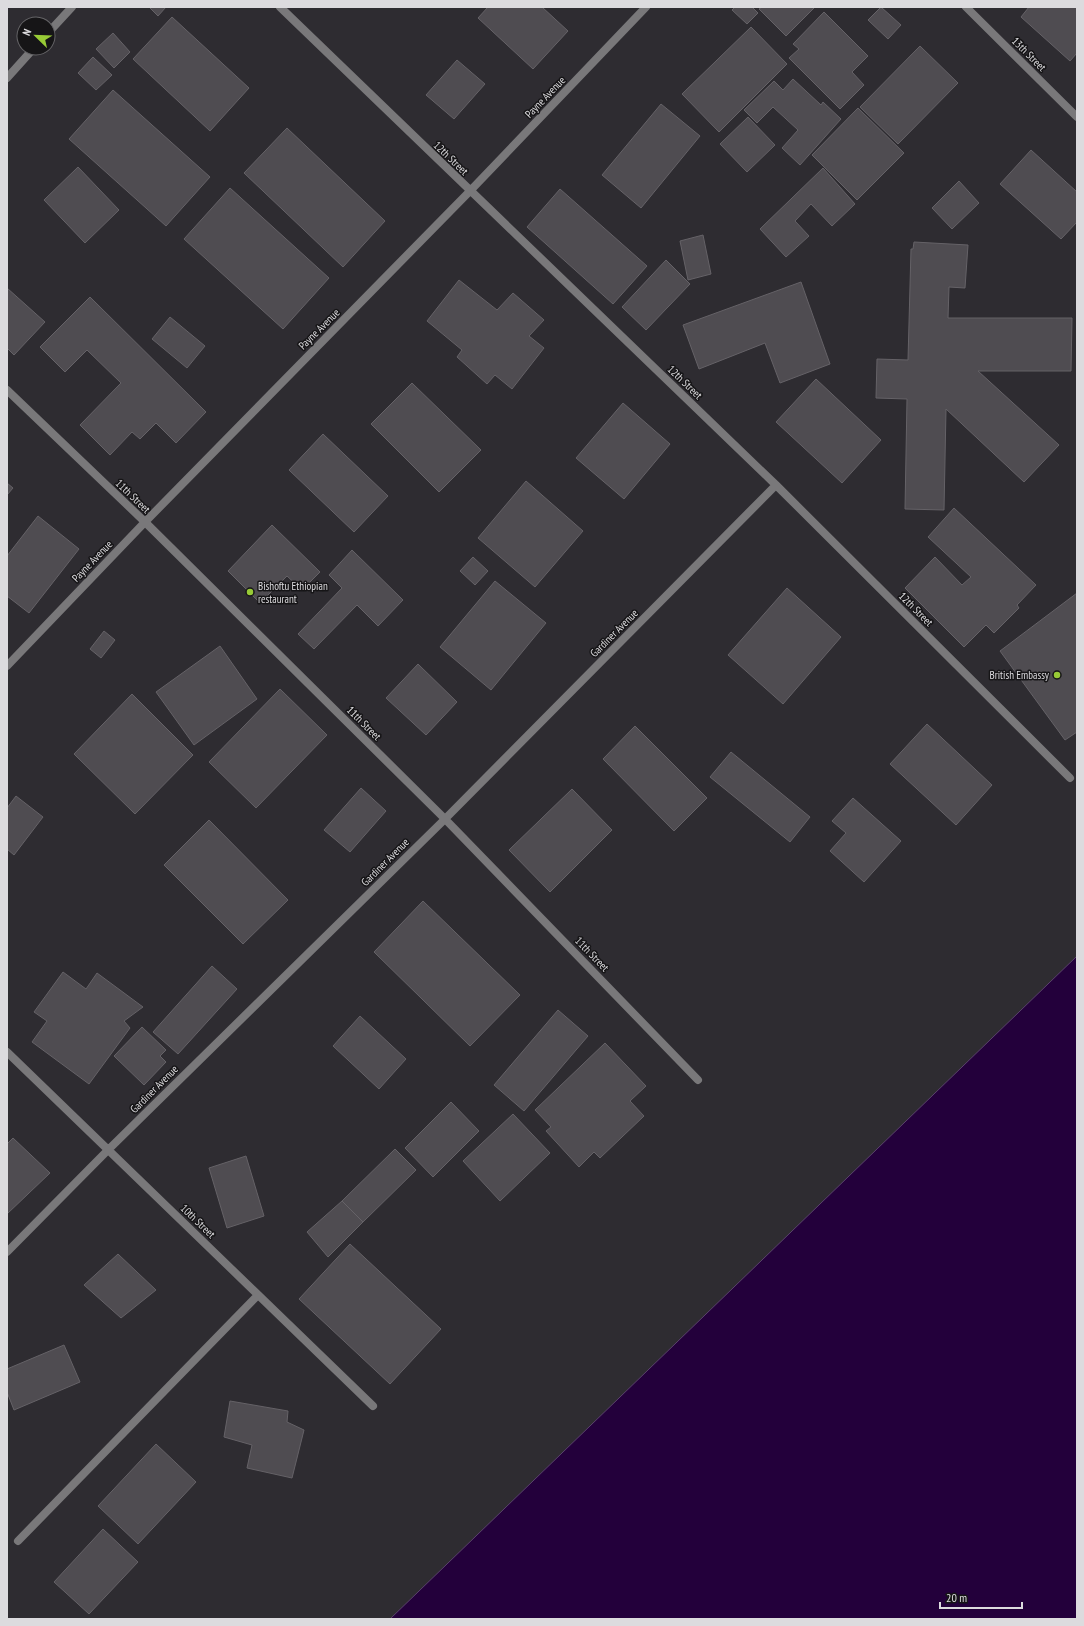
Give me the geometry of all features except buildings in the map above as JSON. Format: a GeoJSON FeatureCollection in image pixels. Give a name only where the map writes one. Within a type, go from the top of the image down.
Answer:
{"type":"FeatureCollection","features":[{"type":"Feature","properties":{"kind":"street"},"geometry":{"type":"LineString","coordinates":[[56,24],[72,7]]}},
{"type":"Feature","properties":{"kind":"street","name":"12th Street"},"geometry":{"type":"LineString","coordinates":[[280,7],[776,485],[1070,778]]}},
{"type":"Feature","properties":{"kind":"street","name":"Payne Avenue"},"geometry":{"type":"LineString","coordinates":[[7,666],[145,522],[470,191],[646,7]]}},
{"type":"Feature","properties":{"kind":"street","name":"13th Street"},"geometry":{"type":"LineString","coordinates":[[966,7],[1077,117]]}},
{"type":"Feature","properties":{"kind":"street"},"geometry":{"type":"LineString","coordinates":[[7,78],[27,56]]}},
{"type":"Feature","properties":{"kind":"street","name":"11th Street"},"geometry":{"type":"LineString","coordinates":[[7,390],[145,522],[445,819],[698,1080]]}},
{"type":"Feature","properties":{"kind":"street","name":"Gardiner Avenue"},"geometry":{"type":"LineString","coordinates":[[7,1252],[108,1150],[445,819],[776,485]]}},
{"type":"Feature","properties":{"kind":"street","name":"10th Street"},"geometry":{"type":"LineString","coordinates":[[7,1052],[373,1406]]}},
{"type":"Feature","properties":{"kind":"street"},"geometry":{"type":"LineString","coordinates":[[18,1540],[258,1294]]}},
{"type":"Feature","properties":{"kind":"shaded area"},"geometry":{"type":"Polygon","coordinates":[[[1077,956],[1077,1619],[390,1619],[1077,956]]]}},
{"type":"Feature","properties":{"kind":"place","name":"Bishoftu Ethiopian restaurant"},"geometry":{"type":"Point","coordinates":[250,592]}},
{"type":"Feature","properties":{"kind":"place","name":"British Embassy"},"geometry":{"type":"Point","coordinates":[1057,675]}}]}
